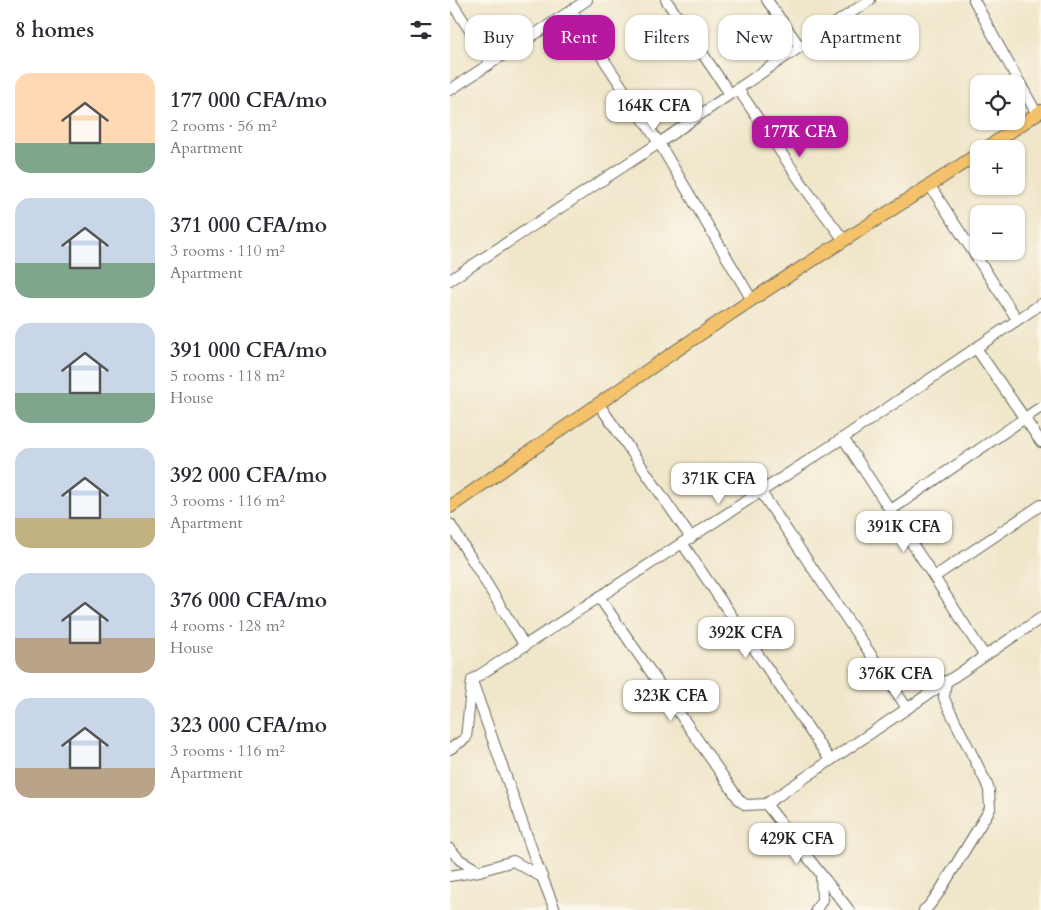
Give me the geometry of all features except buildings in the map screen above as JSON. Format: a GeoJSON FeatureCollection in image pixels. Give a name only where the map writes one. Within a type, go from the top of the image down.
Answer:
{"type":"FeatureCollection","features":[{"type":"Feature","properties":{"kind":"main road"},"geometry":{"type":"LineString","coordinates":[[998,140],[1039,112]]}},
{"type":"Feature","properties":{"kind":"main road"},"geometry":{"type":"LineString","coordinates":[[450,507],[598,403],[752,300],[970,159]]}},
{"type":"Feature","properties":{"kind":"street"},"geometry":{"type":"LineString","coordinates":[[450,0],[491,62]]}},
{"type":"Feature","properties":{"kind":"street"},"geometry":{"type":"LineString","coordinates":[[450,90],[587,0]]}},
{"type":"Feature","properties":{"kind":"street"},"geometry":{"type":"LineString","coordinates":[[666,0],[844,240]]}},
{"type":"Feature","properties":{"kind":"street"},"geometry":{"type":"LineString","coordinates":[[767,0],[800,47]]}},
{"type":"Feature","properties":{"kind":"street"},"geometry":{"type":"LineString","coordinates":[[450,280],[660,143],[869,0]]}},
{"type":"Feature","properties":{"kind":"street"},"geometry":{"type":"LineString","coordinates":[[974,0],[1039,112]]}},
{"type":"Feature","properties":{"kind":"street"},"geometry":{"type":"LineString","coordinates":[[571,10],[660,143],[752,300]]}},
{"type":"Feature","properties":{"kind":"street"},"geometry":{"type":"LineString","coordinates":[[930,186],[1017,319]]}},
{"type":"Feature","properties":{"kind":"street"},"geometry":{"type":"LineString","coordinates":[[472,680],[843,438],[1041,304]]}},
{"type":"Feature","properties":{"kind":"street"},"geometry":{"type":"LineString","coordinates":[[976,348],[1041,442]]}},
{"type":"Feature","properties":{"kind":"street"},"geometry":{"type":"LineString","coordinates":[[598,403],[830,760]]}},
{"type":"Feature","properties":{"kind":"street"},"geometry":{"type":"LineString","coordinates":[[891,510],[1041,407]]}},
{"type":"Feature","properties":{"kind":"street"},"geometry":{"type":"LineString","coordinates":[[843,438],[984,655]]}},
{"type":"Feature","properties":{"kind":"street"},"geometry":{"type":"LineString","coordinates":[[761,492],[907,708]]}},
{"type":"Feature","properties":{"kind":"street"},"geometry":{"type":"LineString","coordinates":[[934,576],[1041,505]]}},
{"type":"Feature","properties":{"kind":"street"},"geometry":{"type":"LineString","coordinates":[[450,524],[525,646]]}},
{"type":"Feature","properties":{"kind":"street"},"geometry":{"type":"LineString","coordinates":[[599,597],[740,801],[746,805],[766,804],[1041,618]]}},
{"type":"Feature","properties":{"kind":"street"},"geometry":{"type":"LineString","coordinates":[[450,749],[466,738],[472,680]]}},
{"type":"Feature","properties":{"kind":"street"},"geometry":{"type":"LineString","coordinates":[[472,680],[555,910]]}},
{"type":"Feature","properties":{"kind":"street"},"geometry":{"type":"LineString","coordinates":[[924,910],[938,894],[990,809],[989,790],[986,782],[946,705],[944,698],[946,681]]}},
{"type":"Feature","properties":{"kind":"street"},"geometry":{"type":"LineString","coordinates":[[766,804],[849,910]]}},
{"type":"Feature","properties":{"kind":"street"},"geometry":{"type":"LineString","coordinates":[[450,849],[460,860],[479,871]]}},
{"type":"Feature","properties":{"kind":"street"},"geometry":{"type":"LineString","coordinates":[[450,876],[479,871],[513,861],[542,877]]}},
{"type":"Feature","properties":{"kind":"street"},"geometry":{"type":"LineString","coordinates":[[816,910],[822,900],[821,875]]}}]}
